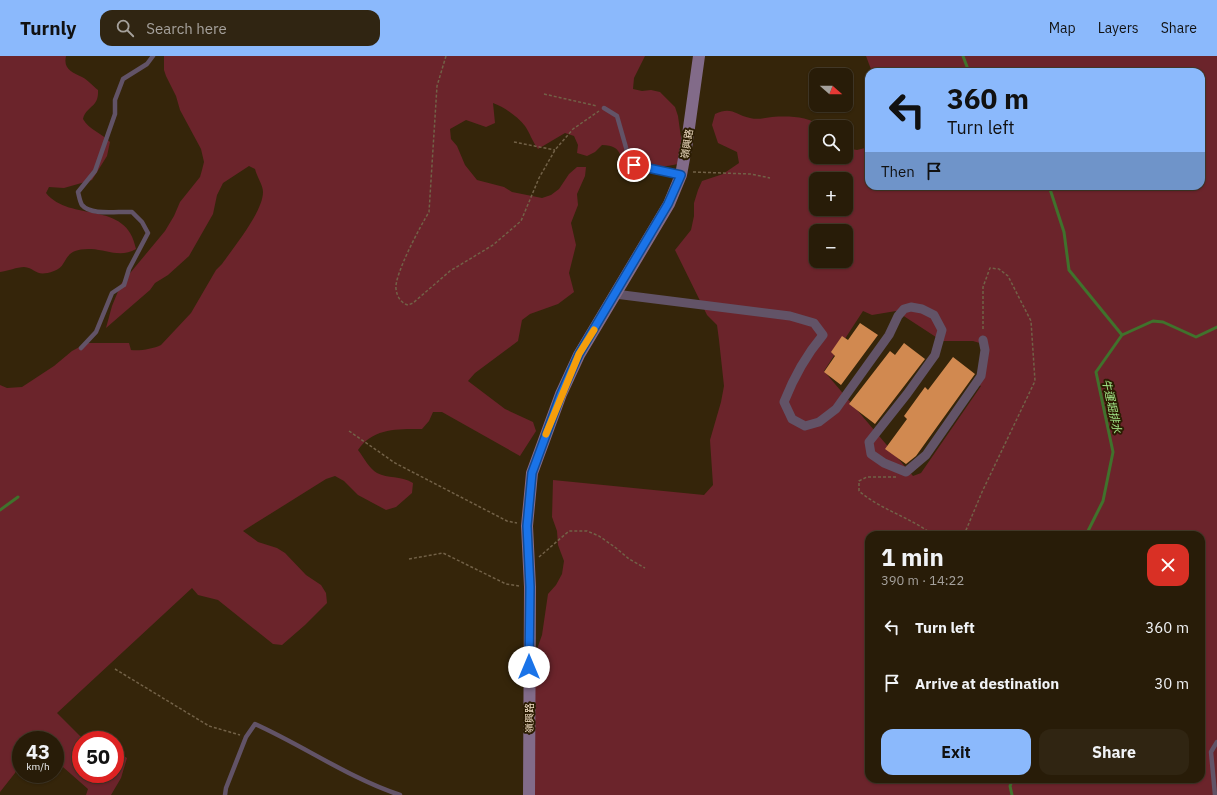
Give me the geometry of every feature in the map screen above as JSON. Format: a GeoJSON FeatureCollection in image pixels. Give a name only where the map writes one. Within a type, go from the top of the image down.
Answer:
{"type":"FeatureCollection","features":[{"type":"Feature","properties":{"kind":"main road","name":"嶺興路"},"geometry":{"type":"LineString","coordinates":[[529,795],[530,587],[527,526],[532,473],[549,426],[579,354],[668,204],[681,175],[699,56]]}},
{"type":"Feature","properties":{"kind":"street"},"geometry":{"type":"LineString","coordinates":[[615,294],[790,316],[814,323],[823,335],[812,348],[803,366],[792,382],[784,402],[792,419],[805,426],[820,422],[836,409],[889,335],[898,316],[904,310],[916,307],[934,315],[942,330],[934,355],[907,394],[869,442],[871,454],[884,463],[906,472],[926,455],[981,376],[985,350],[983,340]]}},
{"type":"Feature","properties":{"kind":"lane"},"geometry":{"type":"LineString","coordinates":[[81,348],[96,332],[112,293],[124,285],[129,269],[148,233],[142,222],[132,212],[104,212],[89,210],[81,204],[78,192],[95,171],[116,114],[116,100],[123,79],[147,64],[152,56]]}},
{"type":"Feature","properties":{"kind":"lane"},"geometry":{"type":"LineString","coordinates":[[604,108],[617,116],[629,158],[634,165],[681,175]]}},
{"type":"Feature","properties":{"kind":"lane"},"geometry":{"type":"LineString","coordinates":[[225,795],[226,788],[246,737],[255,724],[279,735],[343,770],[400,795]]}},
{"type":"Feature","properties":{"kind":"lane"},"geometry":{"type":"LineString","coordinates":[[1215,795],[1212,752],[1217,742]]}},
{"type":"Feature","properties":{"kind":"path"},"geometry":{"type":"LineString","coordinates":[[446,56],[436,86],[429,212],[399,274],[395,288],[399,298],[403,303],[408,305],[413,303],[450,271],[493,245],[521,221],[539,178],[555,150],[573,129],[604,108]]}},
{"type":"Feature","properties":{"kind":"path"},"geometry":{"type":"LineString","coordinates":[[544,94],[604,108]]}},
{"type":"Feature","properties":{"kind":"path"},"geometry":{"type":"LineString","coordinates":[[514,142],[555,150]]}},
{"type":"Feature","properties":{"kind":"path"},"geometry":{"type":"LineString","coordinates":[[681,175],[695,171],[751,174],[770,178]]}},
{"type":"Feature","properties":{"kind":"path"},"geometry":{"type":"LineString","coordinates":[[966,531],[982,492],[1035,381],[1031,321],[1008,276],[999,269],[990,268],[983,287],[983,340]]}},
{"type":"Feature","properties":{"kind":"path"},"geometry":{"type":"LineString","coordinates":[[349,432],[395,463],[507,521],[527,526]]}},
{"type":"Feature","properties":{"kind":"path"},"geometry":{"type":"LineString","coordinates":[[906,472],[894,478],[868,477],[859,481],[859,491],[870,500],[920,525],[928,531]]}},
{"type":"Feature","properties":{"kind":"path"},"geometry":{"type":"LineString","coordinates":[[529,566],[569,531],[587,531],[599,536],[629,559],[645,568]]}},
{"type":"Feature","properties":{"kind":"path"},"geometry":{"type":"LineString","coordinates":[[409,559],[443,553],[506,584],[530,587]]}},
{"type":"Feature","properties":{"kind":"path"},"geometry":{"type":"LineString","coordinates":[[115,669],[209,726],[246,737]]}},
{"type":"Feature","properties":{"kind":"shaded area"},"geometry":{"type":"Polygon","coordinates":[[[0,56],[66,56],[65,60],[69,70],[82,77],[98,90],[97,100],[87,111],[83,119],[92,129],[110,142],[107,156],[92,180],[64,188],[49,187],[46,193],[56,202],[83,211],[110,217],[122,223],[131,233],[136,249],[125,253],[114,253],[91,249],[81,249],[70,254],[59,269],[48,273],[39,273],[24,267],[0,272],[0,56]]]}},
{"type":"Feature","properties":{"kind":"shaded area"},"geometry":{"type":"Polygon","coordinates":[[[164,56],[645,56],[634,78],[633,89],[660,92],[675,107],[678,116],[682,145],[678,164],[645,168],[629,167],[614,147],[602,145],[595,152],[587,156],[577,153],[578,145],[574,136],[565,133],[538,149],[522,122],[510,112],[493,103],[495,123],[486,127],[466,120],[450,129],[451,139],[457,146],[465,165],[477,180],[504,187],[512,192],[542,198],[551,195],[559,189],[569,174],[577,167],[586,167],[585,176],[577,194],[578,205],[571,223],[576,245],[569,273],[574,292],[558,304],[530,314],[522,320],[518,341],[475,373],[468,381],[505,409],[533,422],[536,431],[520,456],[442,412],[433,412],[429,421],[422,429],[386,431],[371,437],[358,450],[367,463],[381,475],[403,479],[413,483],[412,493],[396,507],[386,510],[358,495],[344,481],[335,476],[326,479],[243,531],[258,542],[277,548],[285,553],[306,575],[321,585],[326,593],[327,603],[305,625],[282,645],[273,644],[218,600],[198,595],[192,588],[57,713],[75,731],[72,731],[72,775],[64,768],[64,731],[12,731],[12,777],[0,792],[0,385],[7,388],[22,387],[54,366],[72,351],[87,343],[129,343],[131,350],[150,349],[161,345],[191,313],[216,270],[247,230],[262,200],[263,189],[255,169],[249,166],[223,183],[217,195],[213,214],[189,256],[168,275],[155,283],[150,290],[106,328],[112,306],[121,284],[165,231],[180,202],[200,177],[204,162],[201,149],[180,110],[176,96],[164,70],[164,56]]]}},
{"type":"Feature","properties":{"kind":"shaded area"},"geometry":{"type":"Polygon","coordinates":[[[866,56],[1217,56],[1217,795],[532,795],[532,678],[537,664],[537,649],[542,635],[548,594],[556,585],[562,574],[564,561],[558,545],[557,531],[552,517],[553,480],[704,495],[713,485],[710,440],[724,386],[717,325],[707,315],[675,250],[691,230],[694,216],[694,203],[702,181],[723,174],[739,163],[737,152],[718,143],[712,125],[715,114],[730,111],[753,119],[792,117],[809,120],[809,164],[853,164],[853,149],[865,148],[865,190],[1205,190],[1205,68],[870,68],[866,56]],[[863,311],[824,371],[913,476],[921,473],[981,386],[975,383],[985,354],[983,344],[973,341],[942,341],[896,311],[872,315],[863,311]]]}},
{"type":"Feature","properties":{"kind":"shaded area"},"geometry":{"type":"Polygon","coordinates":[[[124,756],[127,758],[124,768],[124,756]]]}},
{"type":"Feature","properties":{"kind":"shaded area"},"geometry":{"type":"Polygon","coordinates":[[[81,783],[118,783],[111,795],[86,795],[88,789],[81,783]]]}},
{"type":"Feature","properties":{"kind":"building"},"geometry":{"type":"Polygon","coordinates":[[[860,323],[878,335],[841,385],[824,372],[835,356],[831,352],[842,336],[848,340],[860,323]]]}},
{"type":"Feature","properties":{"kind":"building"},"geometry":{"type":"Polygon","coordinates":[[[904,343],[925,359],[875,424],[849,404],[890,351],[895,355],[904,343]]]}},
{"type":"Feature","properties":{"kind":"building"},"geometry":{"type":"Polygon","coordinates":[[[953,357],[975,374],[916,456],[906,464],[885,449],[907,419],[904,416],[925,387],[928,390],[953,357]]]}},
{"type":"Feature","properties":{"kind":"waterway","name":"牛運堀排水"},"geometry":{"type":"LineString","coordinates":[[963,56],[968,68]]}},
{"type":"Feature","properties":{"kind":"waterway","name":"牛運堀排水"},"geometry":{"type":"LineString","coordinates":[[1050,190],[1064,232],[1069,270],[1122,335],[1096,372],[1113,452],[1103,501],[1088,531]]}},
{"type":"Feature","properties":{"kind":"waterway"},"geometry":{"type":"LineString","coordinates":[[1122,335],[1153,321],[1163,322],[1196,337],[1217,327]]}},
{"type":"Feature","properties":{"kind":"waterway"},"geometry":{"type":"LineString","coordinates":[[0,510],[18,497]]}},
{"type":"Feature","properties":{"kind":"waterway","name":"牛運堀排水"},"geometry":{"type":"LineString","coordinates":[[1011,783],[1010,786],[1012,795]]}},
{"type":"Feature","properties":{"kind":"slow traffic"},"geometry":{"type":"LineString","coordinates":[[546,434],[561,394],[579,354],[594,330]]}},
{"type":"Feature","properties":{"kind":"route"},"geometry":{"type":"LineString","coordinates":[[529,667],[530,587],[527,526],[532,473],[561,394],[579,354],[668,204],[681,175],[634,165]]}}]}
